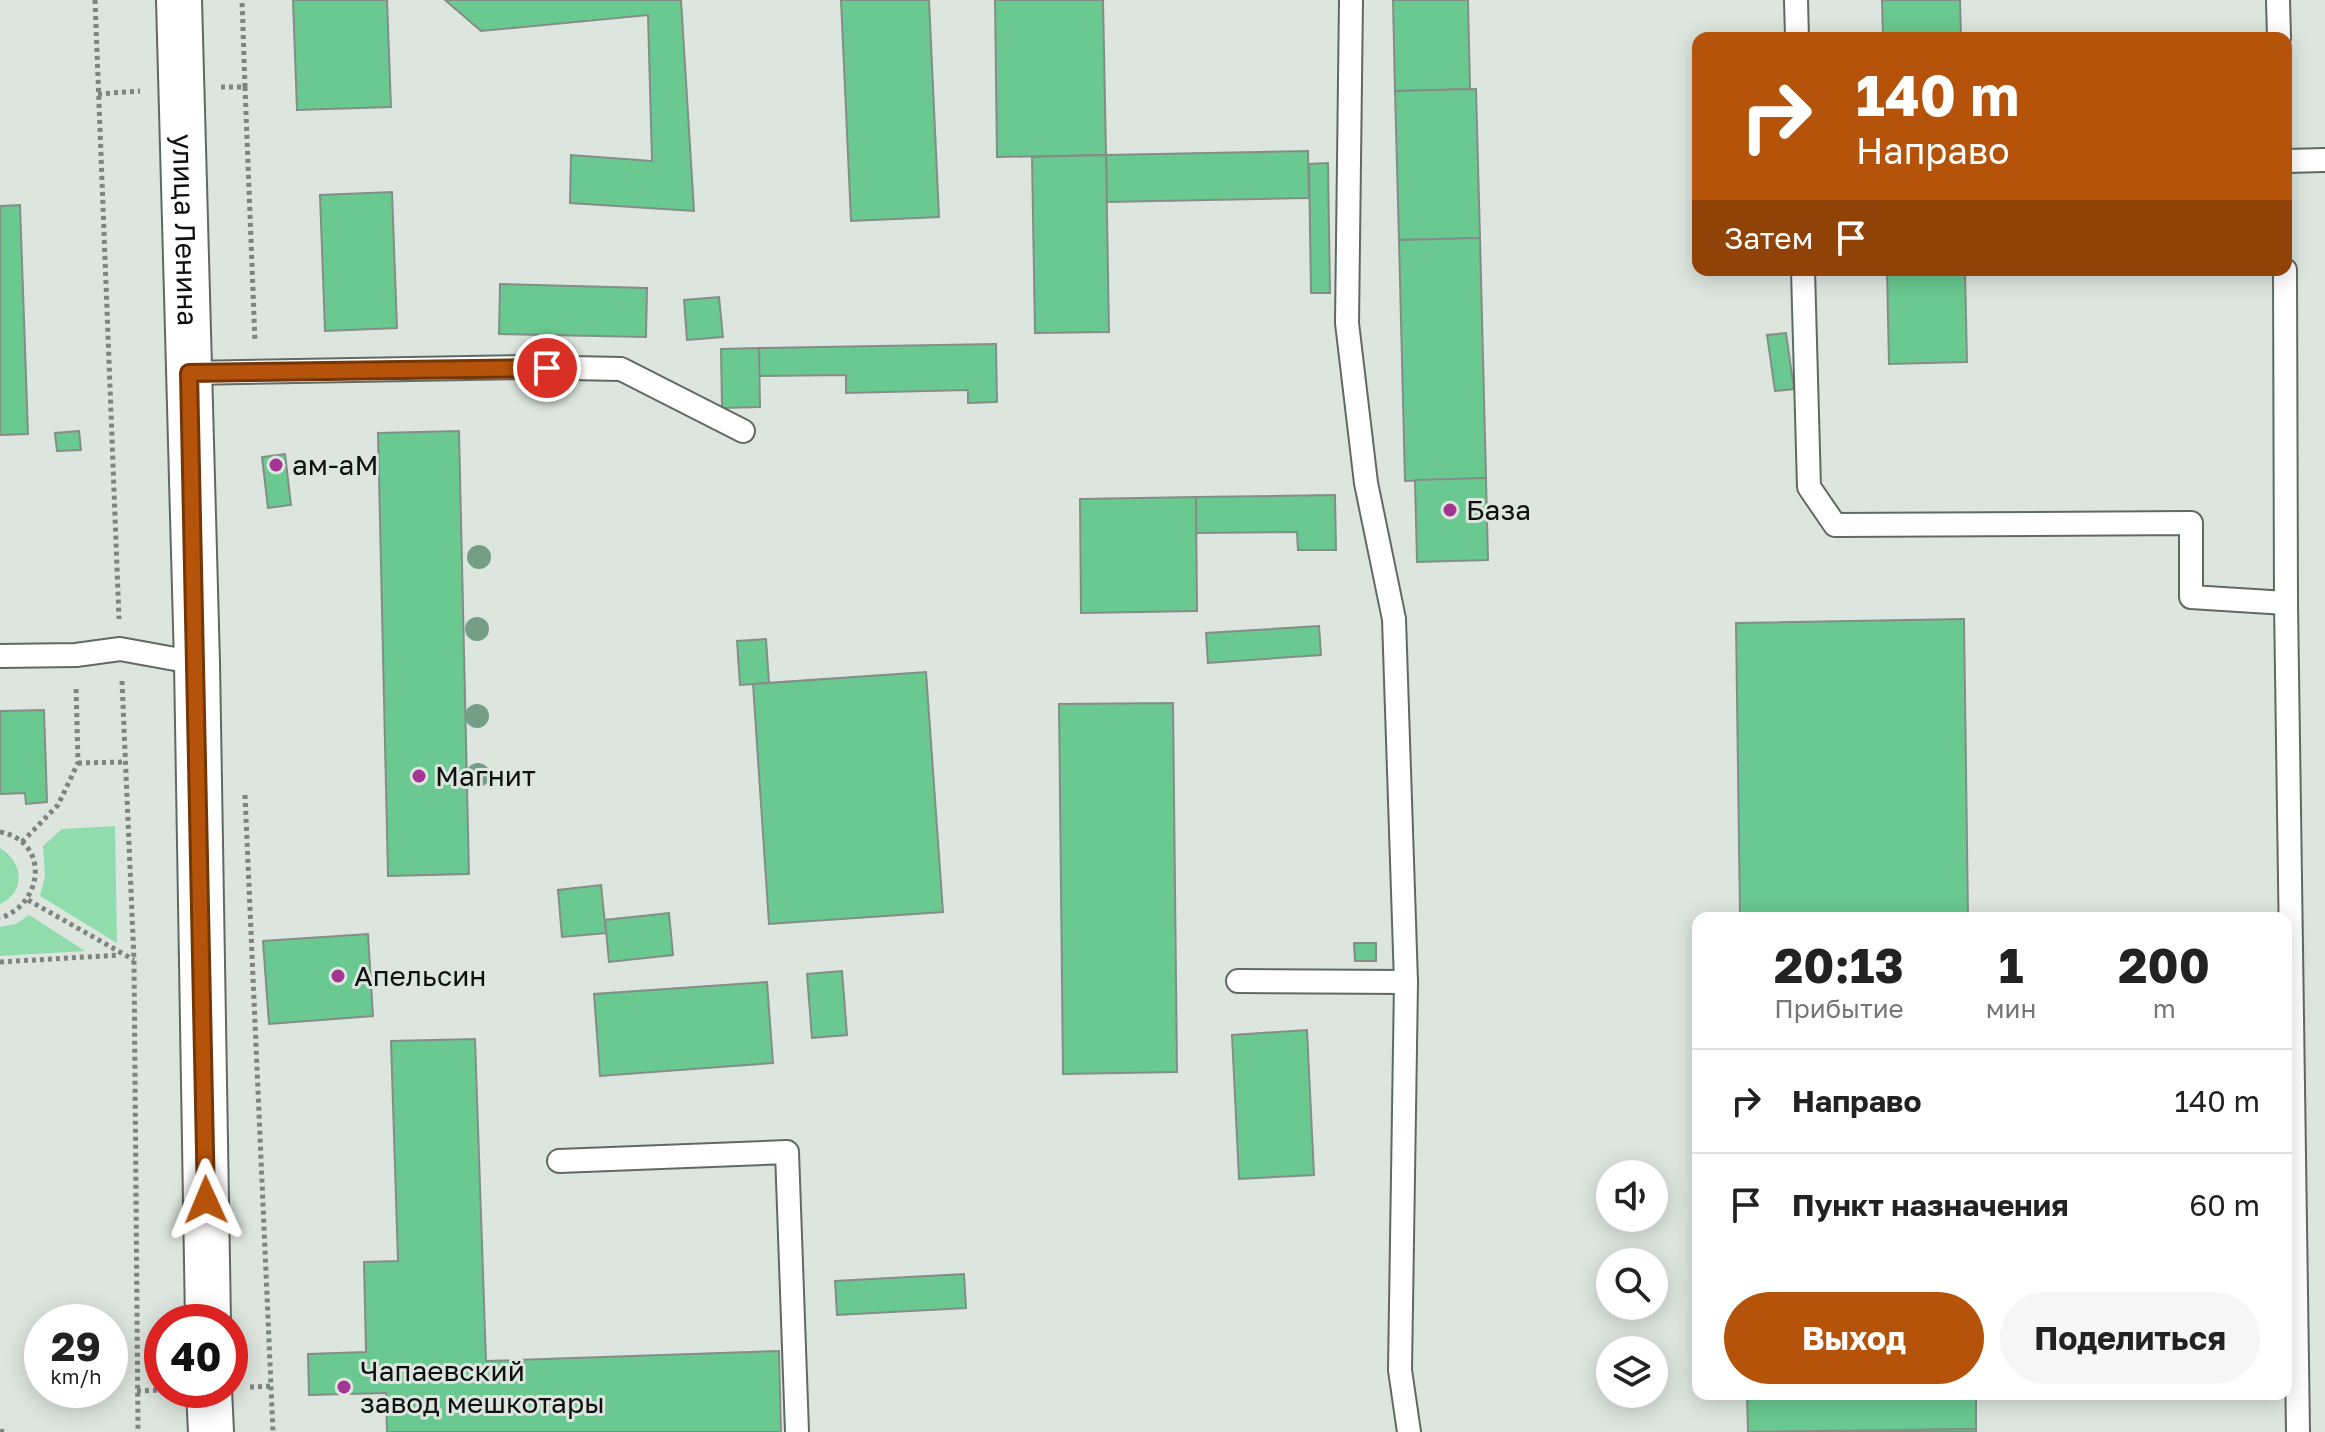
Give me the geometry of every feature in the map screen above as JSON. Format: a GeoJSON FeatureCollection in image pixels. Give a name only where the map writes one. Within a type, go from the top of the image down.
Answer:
{"type":"FeatureCollection","features":[{"type":"Feature","properties":{"kind":"street","name":"улица Ленина"},"geometry":{"type":"LineString","coordinates":[[179,0],[197,663],[208,1304]]}},
{"type":"Feature","properties":{"kind":"street"},"geometry":{"type":"LineString","coordinates":[[210,1408],[211,1432]]}},
{"type":"Feature","properties":{"kind":"lane"},"geometry":{"type":"LineString","coordinates":[[1351,0],[1347,323],[1366,483],[1394,619],[1406,982],[1400,1370],[1409,1432]]}},
{"type":"Feature","properties":{"kind":"lane"},"geometry":{"type":"LineString","coordinates":[[1796,0],[1797,32]]}},
{"type":"Feature","properties":{"kind":"lane"},"geometry":{"type":"LineString","coordinates":[[2278,0],[2279,32]]}},
{"type":"Feature","properties":{"kind":"lane"},"geometry":{"type":"LineString","coordinates":[[2292,161],[2325,160]]}},
{"type":"Feature","properties":{"kind":"lane"},"geometry":{"type":"LineString","coordinates":[[1803,276],[1809,487],[1835,525],[2191,523],[2191,597],[2286,603]]}},
{"type":"Feature","properties":{"kind":"lane"},"geometry":{"type":"LineString","coordinates":[[2285,276],[2290,912]]}},
{"type":"Feature","properties":{"kind":"lane"},"geometry":{"type":"LineString","coordinates":[[189,373],[522,367],[621,369],[743,431]]}},
{"type":"Feature","properties":{"kind":"lane"},"geometry":{"type":"LineString","coordinates":[[0,656],[76,655],[120,649],[197,663]]}},
{"type":"Feature","properties":{"kind":"lane"},"geometry":{"type":"LineString","coordinates":[[1238,981],[1406,982]]}},
{"type":"Feature","properties":{"kind":"lane"},"geometry":{"type":"LineString","coordinates":[[2292,1018],[2298,1432]]}},
{"type":"Feature","properties":{"kind":"lane"},"geometry":{"type":"LineString","coordinates":[[559,1161],[787,1152],[797,1432]]}},
{"type":"Feature","properties":{"kind":"path"},"geometry":{"type":"LineString","coordinates":[[95,0],[134,960],[138,1432]]}},
{"type":"Feature","properties":{"kind":"path"},"geometry":{"type":"LineString","coordinates":[[245,87],[256,372]]}},
{"type":"Feature","properties":{"kind":"path"},"geometry":{"type":"LineString","coordinates":[[22,842],[58,805],[78,763],[76,655]]}},
{"type":"Feature","properties":{"kind":"path"},"geometry":{"type":"LineString","coordinates":[[78,763],[126,762]]}},
{"type":"Feature","properties":{"kind":"path"},"geometry":{"type":"LineString","coordinates":[[245,782],[273,1432]]}},
{"type":"Feature","properties":{"kind":"path"},"geometry":{"type":"LineString","coordinates":[[0,832],[22,842],[34,860],[36,880],[28,900],[14,914],[0,918]]}},
{"type":"Feature","properties":{"kind":"path"},"geometry":{"type":"LineString","coordinates":[[28,900],[134,960]]}},
{"type":"Feature","properties":{"kind":"path"},"geometry":{"type":"LineString","coordinates":[[0,962],[121,955]]}},
{"type":"Feature","properties":{"kind":"path"},"geometry":{"type":"LineString","coordinates":[[137,1391],[144,1391]]}},
{"type":"Feature","properties":{"kind":"green space"},"geometry":{"type":"Polygon","coordinates":[[[115,826],[117,943],[40,896],[45,876],[43,846],[62,829],[115,826]]]}},
{"type":"Feature","properties":{"kind":"green space"},"geometry":{"type":"Polygon","coordinates":[[[0,848],[14,861],[19,876],[15,892],[0,904],[0,848]]]}},
{"type":"Feature","properties":{"kind":"green space"},"geometry":{"type":"Polygon","coordinates":[[[29,915],[85,951],[0,956],[0,927],[16,924],[29,915]]]}},
{"type":"Feature","properties":{"kind":"building"},"geometry":{"type":"Polygon","coordinates":[[[293,0],[387,0],[391,107],[297,110],[293,0]]]}},
{"type":"Feature","properties":{"kind":"building"},"geometry":{"type":"Polygon","coordinates":[[[445,0],[681,0],[694,211],[570,203],[571,155],[652,161],[648,15],[481,31],[445,0]]]}},
{"type":"Feature","properties":{"kind":"building"},"geometry":{"type":"Polygon","coordinates":[[[841,0],[929,0],[939,217],[851,221],[841,0]]]}},
{"type":"Feature","properties":{"kind":"building"},"geometry":{"type":"Polygon","coordinates":[[[995,0],[1103,0],[1106,155],[997,157],[995,0]]]}},
{"type":"Feature","properties":{"kind":"building"},"geometry":{"type":"Polygon","coordinates":[[[1393,0],[1468,0],[1470,89],[1395,91],[1393,0]]]}},
{"type":"Feature","properties":{"kind":"building"},"geometry":{"type":"Polygon","coordinates":[[[1882,0],[1960,0],[1961,32],[1883,32],[1882,0]]]}},
{"type":"Feature","properties":{"kind":"building"},"geometry":{"type":"Polygon","coordinates":[[[1476,89],[1480,238],[1399,240],[1395,91],[1476,89]]]}},
{"type":"Feature","properties":{"kind":"building"},"geometry":{"type":"Polygon","coordinates":[[[1308,151],[1309,198],[1107,202],[1106,155],[1308,151]]]}},
{"type":"Feature","properties":{"kind":"building"},"geometry":{"type":"Polygon","coordinates":[[[1106,155],[1109,332],[1035,333],[1032,157],[1106,155]]]}},
{"type":"Feature","properties":{"kind":"building"},"geometry":{"type":"Polygon","coordinates":[[[1328,163],[1330,293],[1311,293],[1309,164],[1328,163]]]}},
{"type":"Feature","properties":{"kind":"building"},"geometry":{"type":"Polygon","coordinates":[[[392,192],[397,328],[325,331],[320,195],[392,192]]]}},
{"type":"Feature","properties":{"kind":"building"},"geometry":{"type":"Polygon","coordinates":[[[20,205],[28,434],[0,435],[0,206],[20,205]]]}},
{"type":"Feature","properties":{"kind":"building"},"geometry":{"type":"Polygon","coordinates":[[[1480,238],[1486,478],[1405,481],[1399,240],[1480,238]]]}},
{"type":"Feature","properties":{"kind":"building"},"geometry":{"type":"Polygon","coordinates":[[[1887,276],[1965,276],[1967,362],[1889,364],[1887,276]]]}},
{"type":"Feature","properties":{"kind":"building"},"geometry":{"type":"Polygon","coordinates":[[[500,284],[647,288],[646,337],[499,334],[500,284]]]}},
{"type":"Feature","properties":{"kind":"building"},"geometry":{"type":"Polygon","coordinates":[[[719,297],[723,337],[687,340],[684,300],[719,297]]]}},
{"type":"Feature","properties":{"kind":"building"},"geometry":{"type":"Polygon","coordinates":[[[1786,333],[1794,389],[1775,391],[1767,335],[1786,333]]]}},
{"type":"Feature","properties":{"kind":"building"},"geometry":{"type":"Polygon","coordinates":[[[996,344],[997,402],[968,403],[968,390],[846,393],[846,375],[759,376],[759,348],[996,344]]]}},
{"type":"Feature","properties":{"kind":"building"},"geometry":{"type":"Polygon","coordinates":[[[759,348],[760,407],[722,408],[721,349],[759,348]]]}},
{"type":"Feature","properties":{"kind":"building"},"geometry":{"type":"Polygon","coordinates":[[[79,431],[81,450],[57,451],[55,433],[79,431]]]}},
{"type":"Feature","properties":{"kind":"building"},"geometry":{"type":"Polygon","coordinates":[[[459,431],[469,874],[388,876],[378,433],[459,431]]]}},
{"type":"Feature","properties":{"kind":"building"},"geometry":{"type":"Polygon","coordinates":[[[285,454],[291,505],[268,508],[262,457],[285,454]]]}},
{"type":"Feature","properties":{"kind":"building"},"geometry":{"type":"Polygon","coordinates":[[[1486,478],[1488,560],[1417,562],[1415,480],[1486,478]]]}},
{"type":"Feature","properties":{"kind":"building"},"geometry":{"type":"Polygon","coordinates":[[[1335,495],[1336,550],[1298,550],[1297,532],[1196,533],[1196,497],[1335,495]]]}},
{"type":"Feature","properties":{"kind":"building"},"geometry":{"type":"Polygon","coordinates":[[[1196,497],[1197,611],[1081,613],[1080,499],[1196,497]]]}},
{"type":"Feature","properties":{"kind":"building"},"geometry":{"type":"Polygon","coordinates":[[[1964,619],[1968,912],[1740,912],[1736,623],[1964,619]]]}},
{"type":"Feature","properties":{"kind":"building"},"geometry":{"type":"Polygon","coordinates":[[[1319,626],[1321,655],[1208,663],[1206,633],[1319,626]]]}},
{"type":"Feature","properties":{"kind":"building"},"geometry":{"type":"Polygon","coordinates":[[[766,639],[769,683],[740,685],[737,641],[766,639]]]}},
{"type":"Feature","properties":{"kind":"building"},"geometry":{"type":"Polygon","coordinates":[[[926,672],[943,912],[769,924],[753,684],[926,672]]]}},
{"type":"Feature","properties":{"kind":"building"},"geometry":{"type":"Polygon","coordinates":[[[1173,703],[1177,1072],[1063,1074],[1059,704],[1173,703]]]}},
{"type":"Feature","properties":{"kind":"building"},"geometry":{"type":"Polygon","coordinates":[[[44,710],[47,802],[26,804],[25,793],[0,794],[0,711],[44,710]]]}},
{"type":"Feature","properties":{"kind":"building"},"geometry":{"type":"Polygon","coordinates":[[[601,885],[606,933],[562,937],[558,890],[601,885]]]}},
{"type":"Feature","properties":{"kind":"building"},"geometry":{"type":"Polygon","coordinates":[[[669,913],[673,955],[609,962],[605,920],[669,913]]]}},
{"type":"Feature","properties":{"kind":"building"},"geometry":{"type":"Polygon","coordinates":[[[368,934],[373,1016],[269,1024],[263,941],[368,934]]]}},
{"type":"Feature","properties":{"kind":"building"},"geometry":{"type":"Polygon","coordinates":[[[1354,943],[1376,943],[1376,961],[1355,961],[1354,943]]]}},
{"type":"Feature","properties":{"kind":"building"},"geometry":{"type":"Polygon","coordinates":[[[842,971],[847,1035],[812,1038],[807,974],[842,971]]]}},
{"type":"Feature","properties":{"kind":"building"},"geometry":{"type":"Polygon","coordinates":[[[767,982],[773,1063],[600,1076],[594,994],[767,982]]]}},
{"type":"Feature","properties":{"kind":"building"},"geometry":{"type":"Polygon","coordinates":[[[1307,1030],[1314,1175],[1239,1179],[1232,1035],[1307,1030]]]}},
{"type":"Feature","properties":{"kind":"building"},"geometry":{"type":"Polygon","coordinates":[[[475,1039],[486,1361],[779,1351],[781,1432],[387,1432],[386,1393],[309,1395],[308,1354],[366,1352],[364,1262],[398,1261],[391,1041],[475,1039]]]}},
{"type":"Feature","properties":{"kind":"building"},"geometry":{"type":"Polygon","coordinates":[[[964,1274],[966,1308],[837,1315],[835,1281],[964,1274]]]}},
{"type":"Feature","properties":{"kind":"building"},"geometry":{"type":"Polygon","coordinates":[[[1747,1400],[1976,1400],[1976,1429],[1748,1432],[1747,1400]]]}},
{"type":"Feature","properties":{"kind":"building"},"geometry":{"type":"Polygon","coordinates":[[[1976,1429],[1976,1432],[1806,1432],[1976,1429]]]}},
{"type":"Feature","properties":{"kind":"place","name":"ам-аМ"},"geometry":{"type":"Point","coordinates":[276,465]}},
{"type":"Feature","properties":{"kind":"place","name":"База"},"geometry":{"type":"Point","coordinates":[1450,510]}},
{"type":"Feature","properties":{"kind":"place","name":"Магнит"},"geometry":{"type":"Point","coordinates":[419,776]}},
{"type":"Feature","properties":{"kind":"place","name":"Апельсин"},"geometry":{"type":"Point","coordinates":[338,976]}},
{"type":"Feature","properties":{"kind":"place","name":"Чапаевский завод мешкотары"},"geometry":{"type":"Point","coordinates":[344,1387]}},
{"type":"Feature","properties":{"kind":"route"},"geometry":{"type":"LineString","coordinates":[[206,1200],[189,373],[547,368]]}}]}
